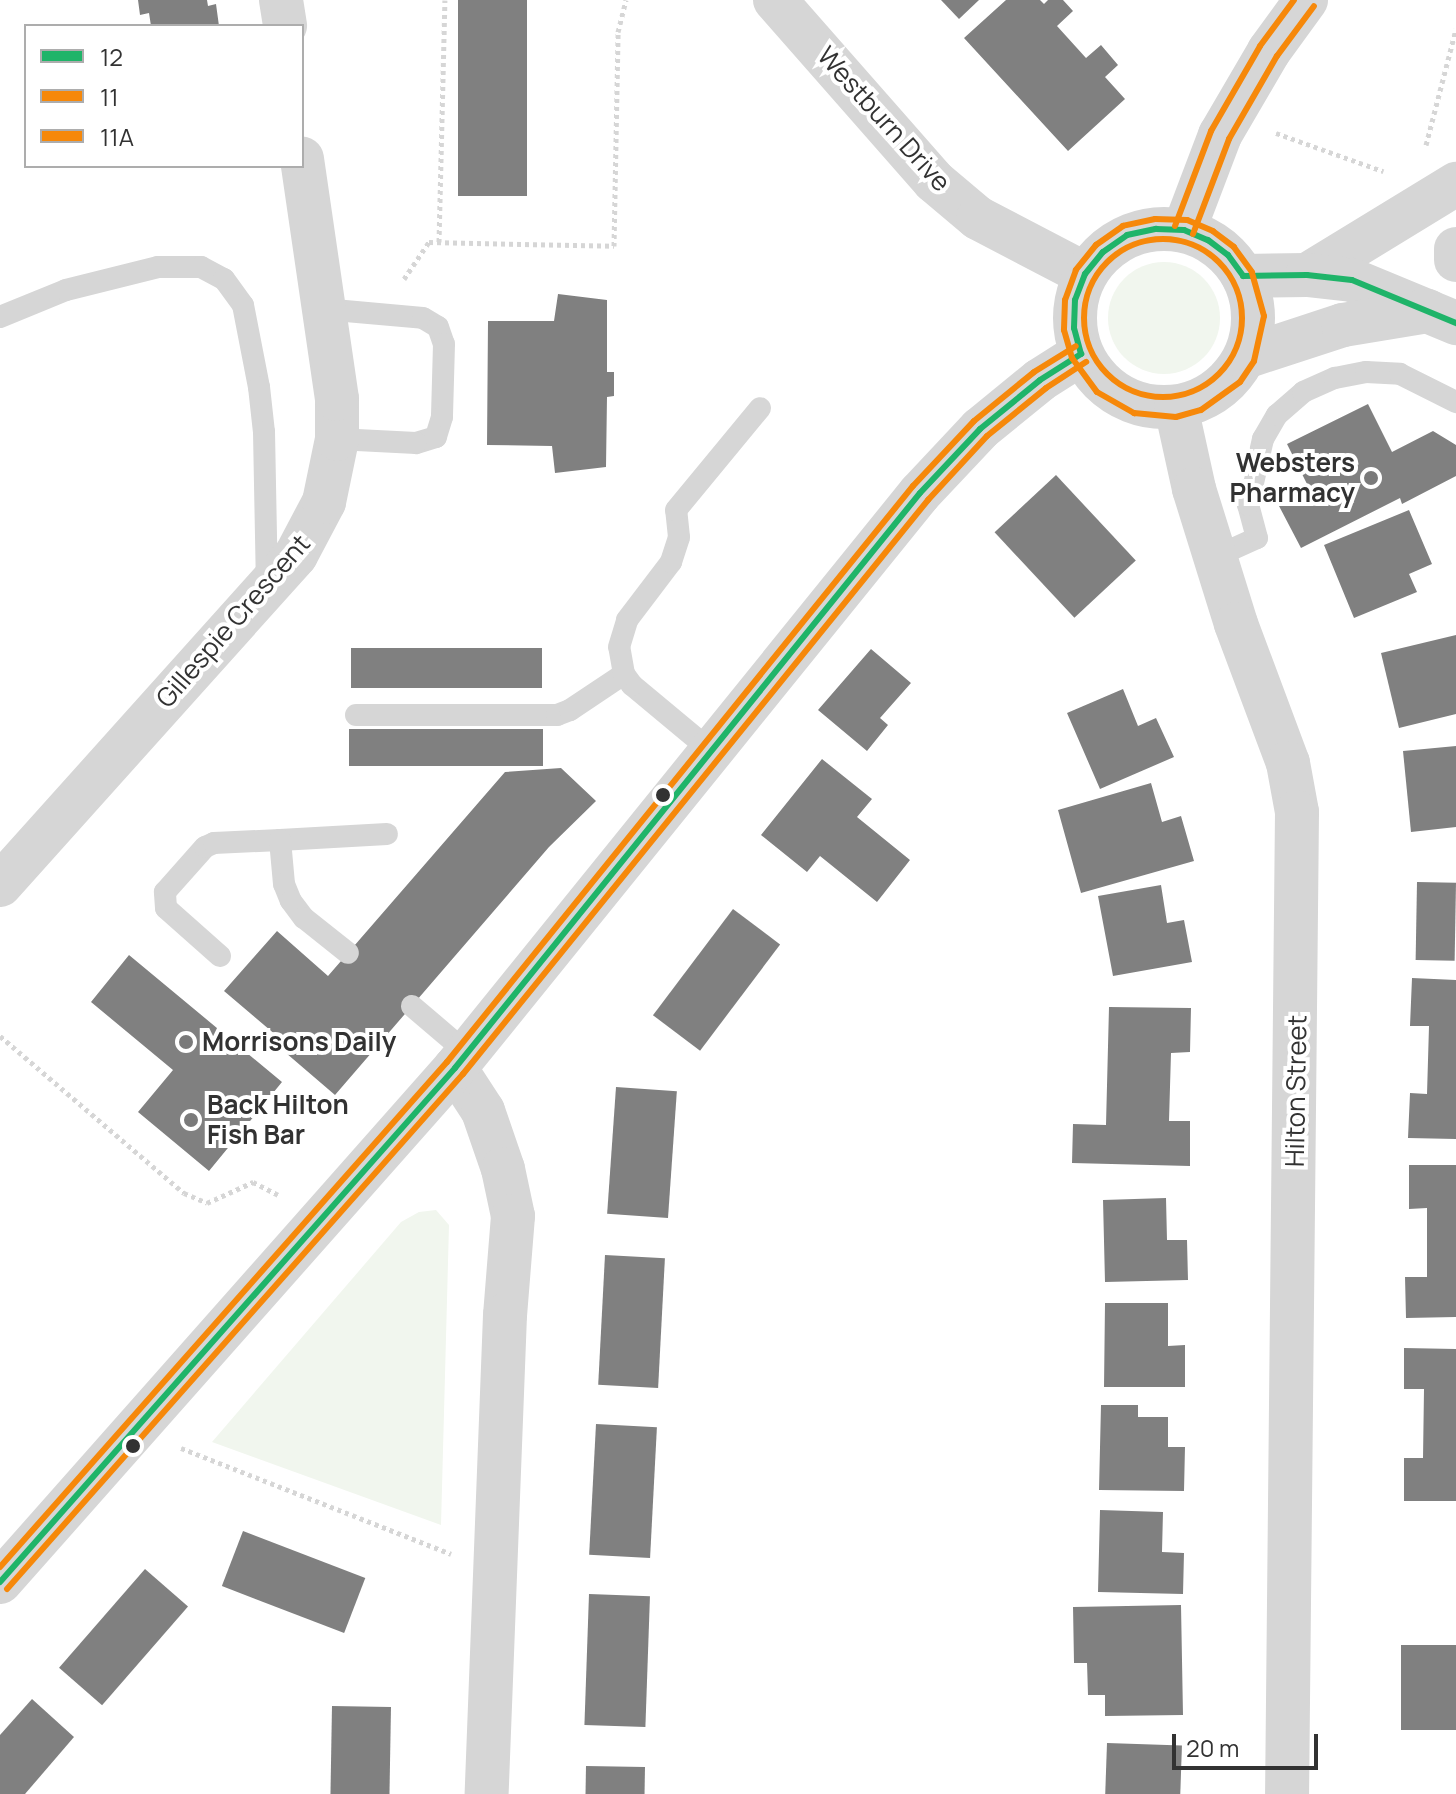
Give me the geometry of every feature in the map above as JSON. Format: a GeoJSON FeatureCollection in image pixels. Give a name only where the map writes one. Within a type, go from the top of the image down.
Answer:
{"type":"FeatureCollection","features":[{"type":"Feature","properties":{"kind":"street"},"geometry":{"type":"LineString","coordinates":[[281,0],[285,24]]}},
{"type":"Feature","properties":{"kind":"street","name":"Westburn Drive"},"geometry":{"type":"LineString","coordinates":[[775,0],[934,181],[978,218],[1085,274]]}},
{"type":"Feature","properties":{"kind":"street"},"geometry":{"type":"LineString","coordinates":[[1184,230],[1220,135],[1269,51],[1306,0]]}},
{"type":"Feature","properties":{"kind":"street","name":"Gillespie Crescent"},"geometry":{"type":"LineString","coordinates":[[0,885],[296,555],[312,531],[324,502],[337,439],[337,399],[303,168]]}},
{"type":"Feature","properties":{"kind":"street"},"geometry":{"type":"LineString","coordinates":[[1307,275],[1456,184]]}},
{"type":"Feature","properties":{"kind":"street"},"geometry":{"type":"LineString","coordinates":[[1156,229],[1184,230],[1208,240],[1228,255],[1243,276],[1254,316],[1245,357],[1233,375],[1197,401],[1176,407],[1156,407],[1119,396],[1097,378],[1081,354],[1074,328],[1075,300],[1085,274],[1103,252],[1127,235],[1156,229]]}},
{"type":"Feature","properties":{"kind":"street"},"geometry":{"type":"LineString","coordinates":[[1456,249],[1456,260]]}},
{"type":"Feature","properties":{"kind":"street"},"geometry":{"type":"LineString","coordinates":[[1243,276],[1307,275],[1352,280],[1448,317]]}},
{"type":"Feature","properties":{"kind":"street"},"geometry":{"type":"LineString","coordinates":[[1245,357],[1343,325],[1448,317]]}},
{"type":"Feature","properties":{"kind":"street"},"geometry":{"type":"LineString","coordinates":[[0,1582],[461,1061],[920,493],[980,429],[1040,380],[1081,354]]}},
{"type":"Feature","properties":{"kind":"street","name":"Hilton Street"},"geometry":{"type":"LineString","coordinates":[[1176,407],[1194,489],[1288,763],[1297,812],[1287,1794]]}},
{"type":"Feature","properties":{"kind":"street"},"geometry":{"type":"LineString","coordinates":[[461,1061],[503,1169],[513,1216],[493,1571],[487,1794]]}},
{"type":"Feature","properties":{"kind":"lane"},"geometry":{"type":"LineString","coordinates":[[0,317],[66,290],[175,265],[201,267],[233,288],[247,318],[259,387],[264,432],[267,587]]}},
{"type":"Feature","properties":{"kind":"lane"},"geometry":{"type":"LineString","coordinates":[[323,309],[423,318],[443,334],[440,429],[436,437],[416,443],[337,439]]}},
{"type":"Feature","properties":{"kind":"lane"},"geometry":{"type":"LineString","coordinates":[[1215,557],[1257,538],[1248,505],[1263,439],[1277,415],[1303,392],[1335,378],[1366,372],[1389,373],[1400,374],[1456,402]]}},
{"type":"Feature","properties":{"kind":"lane"},"geometry":{"type":"LineString","coordinates":[[710,750],[642,696],[624,674],[619,647],[627,620],[671,562],[679,537],[676,510],[760,408]]}},
{"type":"Feature","properties":{"kind":"lane"},"geometry":{"type":"LineString","coordinates":[[356,715],[557,715],[570,710],[624,674]]}},
{"type":"Feature","properties":{"kind":"lane"},"geometry":{"type":"LineString","coordinates":[[220,956],[163,904],[165,892],[205,847],[214,843],[387,834]]}},
{"type":"Feature","properties":{"kind":"lane"},"geometry":{"type":"LineString","coordinates":[[280,840],[284,884],[291,901],[304,918],[348,953]]}},
{"type":"Feature","properties":{"kind":"lane"},"geometry":{"type":"LineString","coordinates":[[412,1006],[461,1061]]}},
{"type":"Feature","properties":{"kind":"path"},"geometry":{"type":"LineString","coordinates":[[439,242],[445,0]]}},
{"type":"Feature","properties":{"kind":"path"},"geometry":{"type":"LineString","coordinates":[[379,316],[429,242],[614,246],[618,32],[626,0]]}},
{"type":"Feature","properties":{"kind":"path"},"geometry":{"type":"LineString","coordinates":[[1425,152],[1456,29]]}},
{"type":"Feature","properties":{"kind":"path"},"geometry":{"type":"LineString","coordinates":[[1275,133],[1388,173]]}},
{"type":"Feature","properties":{"kind":"path"},"geometry":{"type":"LineString","coordinates":[[0,1036],[184,1193],[207,1203],[253,1182],[322,1219]]}},
{"type":"Feature","properties":{"kind":"path"},"geometry":{"type":"LineString","coordinates":[[134,1430],[493,1571]]}},
{"type":"Feature","properties":{"kind":"shaded area"},"geometry":{"type":"Polygon","coordinates":[[[1164,262],[1185,266],[1204,278],[1216,297],[1220,318],[1216,339],[1204,358],[1185,370],[1164,374],[1143,370],[1124,358],[1112,339],[1108,318],[1112,297],[1124,278],[1143,266],[1164,262]]]}},
{"type":"Feature","properties":{"kind":"shaded area"},"geometry":{"type":"Polygon","coordinates":[[[436,1210],[449,1225],[441,1525],[212,1442],[401,1222],[419,1212],[436,1210]]]}},
{"type":"Feature","properties":{"kind":"building"},"geometry":{"type":"Polygon","coordinates":[[[138,0],[207,0],[208,6],[216,4],[219,24],[151,24],[149,13],[140,15],[138,0]]]}},
{"type":"Feature","properties":{"kind":"building"},"geometry":{"type":"Polygon","coordinates":[[[458,0],[527,0],[527,196],[458,196],[458,0]]]}},
{"type":"Feature","properties":{"kind":"building"},"geometry":{"type":"Polygon","coordinates":[[[941,0],[979,0],[959,19],[941,0]]]}},
{"type":"Feature","properties":{"kind":"building"},"geometry":{"type":"Polygon","coordinates":[[[1006,0],[1040,0],[1044,4],[1048,0],[1063,0],[1073,11],[1057,26],[1086,58],[1101,45],[1118,65],[1105,77],[1125,99],[1068,151],[964,38],[1006,0]]]}},
{"type":"Feature","properties":{"kind":"building"},"geometry":{"type":"Polygon","coordinates":[[[558,294],[607,300],[607,372],[614,372],[614,396],[607,397],[606,467],[555,473],[552,446],[487,445],[488,321],[554,321],[558,294]]]}},
{"type":"Feature","properties":{"kind":"building"},"geometry":{"type":"Polygon","coordinates":[[[1368,404],[1392,452],[1433,431],[1456,445],[1456,476],[1402,504],[1400,498],[1301,548],[1279,506],[1310,490],[1287,444],[1368,404]]]}},
{"type":"Feature","properties":{"kind":"building"},"geometry":{"type":"Polygon","coordinates":[[[1056,475],[1136,561],[1074,618],[995,532],[1056,475]]]}},
{"type":"Feature","properties":{"kind":"building"},"geometry":{"type":"Polygon","coordinates":[[[1409,510],[1432,564],[1409,574],[1417,592],[1354,618],[1324,545],[1409,510]]]}},
{"type":"Feature","properties":{"kind":"building"},"geometry":{"type":"Polygon","coordinates":[[[1456,635],[1456,714],[1399,728],[1381,653],[1456,635]]]}},
{"type":"Feature","properties":{"kind":"building"},"geometry":{"type":"Polygon","coordinates":[[[351,648],[542,648],[542,688],[351,688],[351,648]]]}},
{"type":"Feature","properties":{"kind":"building"},"geometry":{"type":"Polygon","coordinates":[[[871,649],[911,683],[880,718],[888,725],[867,751],[818,710],[871,649]]]}},
{"type":"Feature","properties":{"kind":"building"},"geometry":{"type":"Polygon","coordinates":[[[1123,689],[1138,726],[1156,718],[1174,757],[1100,789],[1067,713],[1123,689]]]}},
{"type":"Feature","properties":{"kind":"building"},"geometry":{"type":"Polygon","coordinates":[[[349,729],[543,729],[543,766],[349,766],[349,729]]]}},
{"type":"Feature","properties":{"kind":"building"},"geometry":{"type":"Polygon","coordinates":[[[1456,746],[1456,827],[1411,832],[1403,751],[1456,746]]]}},
{"type":"Feature","properties":{"kind":"building"},"geometry":{"type":"Polygon","coordinates":[[[822,759],[872,799],[857,817],[910,860],[877,902],[820,856],[807,872],[761,835],[822,759]]]}},
{"type":"Feature","properties":{"kind":"building"},"geometry":{"type":"Polygon","coordinates":[[[561,768],[596,801],[549,847],[335,1095],[272,1041],[277,1036],[224,991],[277,931],[328,976],[505,772],[561,768]]]}},
{"type":"Feature","properties":{"kind":"building"},"geometry":{"type":"Polygon","coordinates":[[[1151,783],[1162,822],[1181,816],[1194,861],[1081,893],[1058,810],[1151,783]]]}},
{"type":"Feature","properties":{"kind":"building"},"geometry":{"type":"Polygon","coordinates":[[[1417,882],[1456,883],[1455,961],[1416,960],[1417,882]]]}},
{"type":"Feature","properties":{"kind":"building"},"geometry":{"type":"Polygon","coordinates":[[[1161,885],[1167,923],[1184,920],[1192,962],[1113,976],[1098,896],[1161,885]]]}},
{"type":"Feature","properties":{"kind":"building"},"geometry":{"type":"Polygon","coordinates":[[[733,909],[780,945],[700,1051],[653,1015],[733,909]]]}},
{"type":"Feature","properties":{"kind":"building","name":"Morrisons Daily"},"geometry":{"type":"Polygon","coordinates":[[[129,955],[282,1082],[209,1171],[138,1112],[173,1070],[91,1002],[129,955]]]}},
{"type":"Feature","properties":{"kind":"building"},"geometry":{"type":"Polygon","coordinates":[[[1412,978],[1456,980],[1456,1139],[1408,1138],[1410,1093],[1427,1094],[1429,1026],[1410,1026],[1412,978]]]}},
{"type":"Feature","properties":{"kind":"building"},"geometry":{"type":"Polygon","coordinates":[[[1109,1007],[1191,1008],[1190,1052],[1171,1053],[1169,1121],[1190,1121],[1190,1166],[1072,1163],[1073,1124],[1106,1125],[1109,1007]]]}},
{"type":"Feature","properties":{"kind":"building"},"geometry":{"type":"Polygon","coordinates":[[[616,1087],[677,1091],[668,1218],[607,1214],[616,1087]]]}},
{"type":"Feature","properties":{"kind":"building"},"geometry":{"type":"Polygon","coordinates":[[[1409,1165],[1456,1165],[1456,1317],[1406,1318],[1405,1277],[1427,1277],[1427,1208],[1409,1209],[1409,1165]]]}},
{"type":"Feature","properties":{"kind":"building"},"geometry":{"type":"Polygon","coordinates":[[[1166,1198],[1167,1240],[1187,1240],[1188,1280],[1105,1282],[1103,1200],[1166,1198]]]}},
{"type":"Feature","properties":{"kind":"building"},"geometry":{"type":"Polygon","coordinates":[[[605,1255],[665,1258],[658,1388],[598,1385],[605,1255]]]}},
{"type":"Feature","properties":{"kind":"building"},"geometry":{"type":"Polygon","coordinates":[[[1105,1303],[1168,1303],[1168,1346],[1185,1345],[1185,1387],[1104,1387],[1105,1303]]]}},
{"type":"Feature","properties":{"kind":"building"},"geometry":{"type":"Polygon","coordinates":[[[1404,1348],[1456,1349],[1456,1501],[1404,1501],[1404,1458],[1423,1458],[1424,1389],[1404,1389],[1404,1348]]]}},
{"type":"Feature","properties":{"kind":"building"},"geometry":{"type":"Polygon","coordinates":[[[1101,1405],[1138,1405],[1138,1417],[1168,1417],[1168,1447],[1185,1447],[1184,1491],[1099,1490],[1101,1405]]]}},
{"type":"Feature","properties":{"kind":"building"},"geometry":{"type":"Polygon","coordinates":[[[596,1424],[657,1427],[650,1558],[589,1555],[596,1424]]]}},
{"type":"Feature","properties":{"kind":"building"},"geometry":{"type":"Polygon","coordinates":[[[1100,1510],[1163,1512],[1162,1552],[1184,1553],[1183,1594],[1098,1592],[1100,1510]]]}},
{"type":"Feature","properties":{"kind":"building"},"geometry":{"type":"Polygon","coordinates":[[[243,1531],[365,1578],[344,1633],[222,1586],[243,1531]]]}},
{"type":"Feature","properties":{"kind":"building"},"geometry":{"type":"Polygon","coordinates":[[[145,1569],[188,1606],[102,1705],[59,1668],[145,1569]]]}},
{"type":"Feature","properties":{"kind":"building"},"geometry":{"type":"Polygon","coordinates":[[[589,1594],[650,1596],[645,1727],[584,1725],[589,1594]]]}},
{"type":"Feature","properties":{"kind":"building"},"geometry":{"type":"Polygon","coordinates":[[[1181,1605],[1183,1715],[1105,1716],[1105,1695],[1088,1695],[1087,1663],[1074,1663],[1073,1607],[1181,1605]]]}},
{"type":"Feature","properties":{"kind":"building"},"geometry":{"type":"Polygon","coordinates":[[[1401,1645],[1456,1645],[1456,1730],[1401,1730],[1401,1645]]]}},
{"type":"Feature","properties":{"kind":"building"},"geometry":{"type":"Polygon","coordinates":[[[32,1699],[74,1737],[25,1794],[0,1794],[0,1735],[32,1699]]]}},
{"type":"Feature","properties":{"kind":"building"},"geometry":{"type":"Polygon","coordinates":[[[332,1706],[391,1707],[389,1794],[330,1794],[332,1706]]]}},
{"type":"Feature","properties":{"kind":"building"},"geometry":{"type":"Polygon","coordinates":[[[1107,1743],[1182,1746],[1180,1794],[1105,1794],[1107,1743]]]}},
{"type":"Feature","properties":{"kind":"building"},"geometry":{"type":"Polygon","coordinates":[[[586,1766],[645,1767],[645,1794],[586,1794],[586,1766]]]}},
{"type":"Feature","properties":{"kind":"transit line","name":"11A"},"geometry":{"type":"LineString","coordinates":[[1175,226],[1211,131],[1260,46],[1294,0]]}},
{"type":"Feature","properties":{"kind":"transit line","name":"11"},"geometry":{"type":"LineString","coordinates":[[1193,234],[1229,139],[1277,56],[1314,6]]}},
{"type":"Feature","properties":{"kind":"transit line","name":"11A"},"geometry":{"type":"LineString","coordinates":[[1252,272],[1234,247],[1213,231],[1187,220],[1155,219],[1123,226],[1096,245],[1076,270],[1065,300],[1064,330],[1072,358],[1097,392],[1134,413],[1176,417],[1201,410],[1240,382],[1254,361],[1264,316],[1252,273]]}},
{"type":"Feature","properties":{"kind":"transit line","name":"12"},"geometry":{"type":"LineString","coordinates":[[1081,354],[1074,328],[1075,300],[1085,274],[1103,252],[1127,235],[1156,229],[1184,230],[1208,240],[1228,255],[1243,276]]}},
{"type":"Feature","properties":{"kind":"transit line","name":"11"},"geometry":{"type":"LineString","coordinates":[[1163,239],[1193,245],[1219,262],[1236,288],[1242,318],[1236,348],[1219,374],[1193,391],[1163,397],[1133,391],[1107,374],[1090,348],[1084,318],[1090,288],[1107,262],[1133,245],[1163,239]]}},
{"type":"Feature","properties":{"kind":"transit line","name":"12"},"geometry":{"type":"LineString","coordinates":[[1243,276],[1307,275],[1352,280],[1456,323]]}},
{"type":"Feature","properties":{"kind":"transit line","name":"11A"},"geometry":{"type":"LineString","coordinates":[[0,1567],[447,1062],[913,486],[974,421],[1034,372],[1076,346]]}},
{"type":"Feature","properties":{"kind":"transit line","name":"12"},"geometry":{"type":"LineString","coordinates":[[0,1582],[455,1068],[920,493],[980,429],[1040,380],[1081,354]]}},
{"type":"Feature","properties":{"kind":"transit line","name":"11"},"geometry":{"type":"LineString","coordinates":[[7,1589],[463,1074],[928,500],[987,436],[1046,388],[1086,362]]}},
{"type":"Feature","properties":{"kind":"place","name":"Websters Pharmacy"},"geometry":{"type":"Point","coordinates":[1371,478]}},
{"type":"Feature","properties":{"kind":"place","name":"Morrisons Daily"},"geometry":{"type":"Point","coordinates":[186,1042]}},
{"type":"Feature","properties":{"kind":"place","name":"Back Hilton Fish Bar"},"geometry":{"type":"Point","coordinates":[191,1120]}}]}
